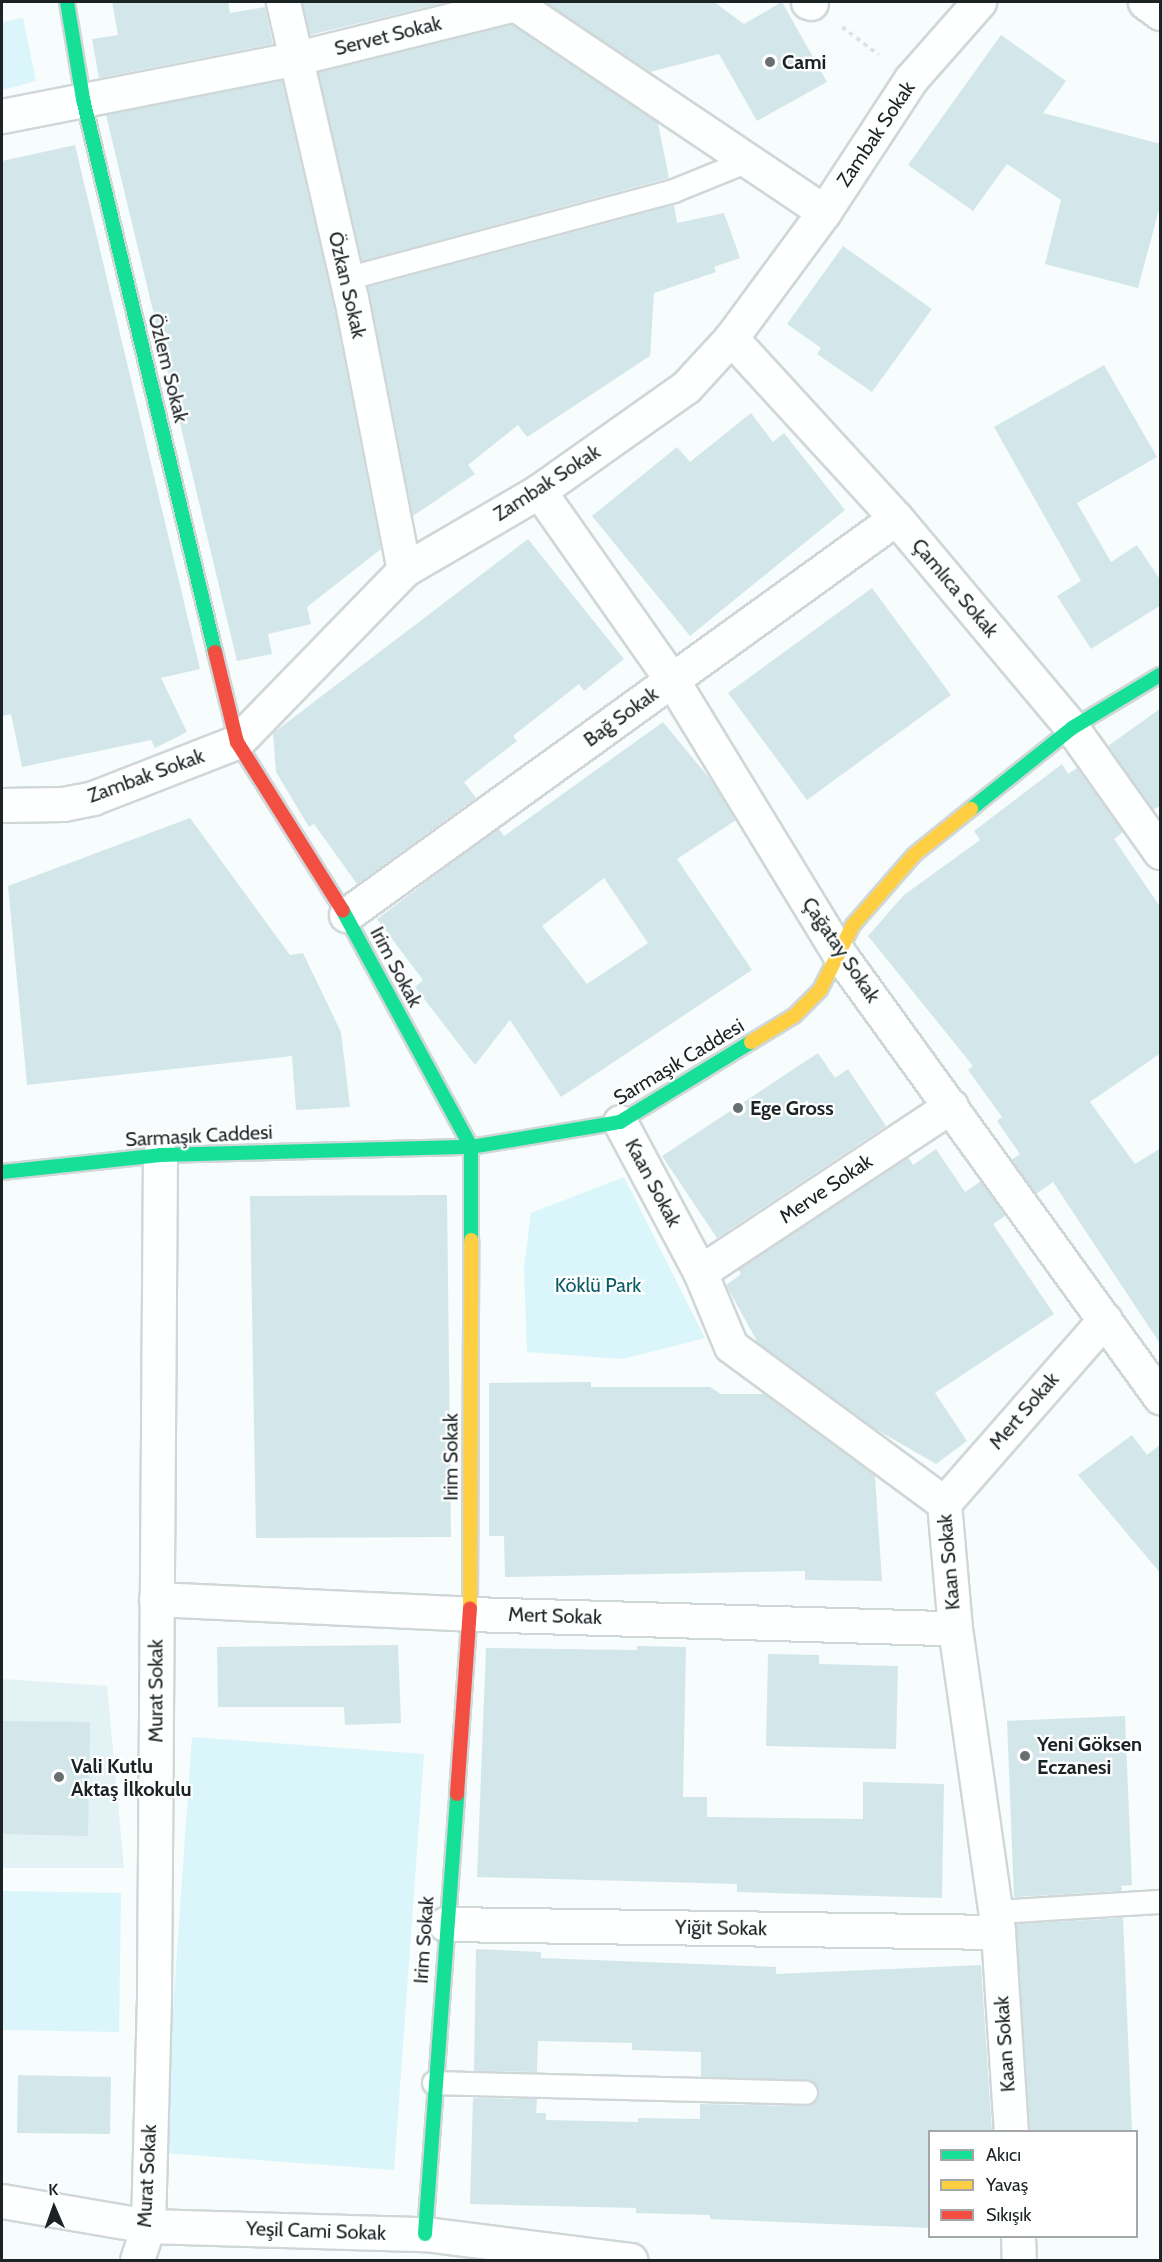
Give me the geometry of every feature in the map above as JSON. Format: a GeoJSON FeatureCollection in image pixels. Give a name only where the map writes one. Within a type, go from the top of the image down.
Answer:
{"type":"FeatureCollection","features":[{"type":"Feature","properties":{"kind":"street","name":"Özlem Sokak"},"geometry":{"type":"LineString","coordinates":[[66,2],[83,99],[237,742]]}},
{"type":"Feature","properties":{"kind":"street","name":"Özkan Sokak"},"geometry":{"type":"LineString","coordinates":[[283,2],[293,59],[346,279],[404,570]]}},
{"type":"Feature","properties":{"kind":"street","name":"Zambak Sokak"},"geometry":{"type":"LineString","coordinates":[[2,805],[63,804],[93,798],[237,742],[404,570],[539,491],[686,387],[731,338],[824,212],[911,79],[979,2]]}},
{"type":"Feature","properties":{"kind":"street"},"geometry":{"type":"LineString","coordinates":[[1144,2],[1161,13]]}},
{"type":"Feature","properties":{"kind":"street","name":"Servet Sokak"},"geometry":{"type":"LineString","coordinates":[[2,116],[293,59],[515,4],[824,212]]}},
{"type":"Feature","properties":{"kind":"street","name":"Çamlıca Sokak"},"geometry":{"type":"LineString","coordinates":[[731,338],[897,518],[1072,728],[1161,852]]}},
{"type":"Feature","properties":{"kind":"street","name":"Çağatay Sokak"},"geometry":{"type":"LineString","coordinates":[[539,491],[672,680],[840,955],[1161,1397]]}},
{"type":"Feature","properties":{"kind":"street","name":"Bağ Sokak"},"geometry":{"type":"LineString","coordinates":[[346,915],[897,518]]}},
{"type":"Feature","properties":{"kind":"street","name":"Sarmaşık Caddesi"},"geometry":{"type":"LineString","coordinates":[[2,1172],[160,1155],[471,1147],[620,1122],[794,1016],[820,990],[840,955],[853,925],[915,854],[1072,728],[1161,675]]}},
{"type":"Feature","properties":{"kind":"street","name":"Irim Sokak"},"geometry":{"type":"LineString","coordinates":[[237,742],[285,825],[346,915],[471,1147],[471,1614],[445,1924],[424,2234]]}},
{"type":"Feature","properties":{"kind":"street","name":"Merve Sokak"},"geometry":{"type":"LineString","coordinates":[[700,1272],[951,1106]]}},
{"type":"Feature","properties":{"kind":"street","name":"Kaan Sokak"},"geometry":{"type":"LineString","coordinates":[[620,1122],[700,1272],[731,1346],[944,1503],[955,1628],[997,1922],[1011,2130]]}},
{"type":"Feature","properties":{"kind":"street","name":"Murat Sokak"},"geometry":{"type":"LineString","coordinates":[[137,2260],[148,2226],[160,1155]]}},
{"type":"Feature","properties":{"kind":"street","name":"Mert Sokak"},"geometry":{"type":"LineString","coordinates":[[944,1503],[1105,1319]]}},
{"type":"Feature","properties":{"kind":"street","name":"Mert Sokak"},"geometry":{"type":"LineString","coordinates":[[156,1599],[471,1614],[955,1628]]}},
{"type":"Feature","properties":{"kind":"street","name":"Yiğit Sokak"},"geometry":{"type":"LineString","coordinates":[[445,1924],[997,1922]]}},
{"type":"Feature","properties":{"kind":"street","name":"Yeşil Cami Sokak"},"geometry":{"type":"LineString","coordinates":[[2,2200],[148,2226],[424,2234],[567,2257],[630,2260]]}},
{"type":"Feature","properties":{"kind":"street"},"geometry":{"type":"LineString","coordinates":[[1018,2238],[1019,2260]]}},
{"type":"Feature","properties":{"kind":"lane"},"geometry":{"type":"LineString","coordinates":[[346,279],[674,191],[748,161]]}},
{"type":"Feature","properties":{"kind":"lane"},"geometry":{"type":"LineString","coordinates":[[997,1922],[1161,1902]]}},
{"type":"Feature","properties":{"kind":"lane"},"geometry":{"type":"LineString","coordinates":[[434,2084],[807,2093]]}},
{"type":"Feature","properties":{"kind":"path"},"geometry":{"type":"LineString","coordinates":[[810,2],[911,79]]}},
{"type":"Feature","properties":{"kind":"shaded area","name":"Vali Kutlu Aktaş İlkokulu"},"geometry":{"type":"Polygon","coordinates":[[[2,1679],[107,1686],[124,1868],[2,1868],[2,1679]]]}},
{"type":"Feature","properties":{"kind":"green space"},"geometry":{"type":"Polygon","coordinates":[[[23,18],[36,81],[2,90],[2,22],[23,18]]]}},
{"type":"Feature","properties":{"kind":"green space","name":"Köklü Park"},"geometry":{"type":"Polygon","coordinates":[[[624,1177],[705,1338],[622,1359],[527,1352],[524,1266],[531,1213],[624,1177]]]}},
{"type":"Feature","properties":{"kind":"green space"},"geometry":{"type":"Polygon","coordinates":[[[192,1737],[424,1754],[394,2170],[163,2153],[192,1737]]]}},
{"type":"Feature","properties":{"kind":"green space"},"geometry":{"type":"Polygon","coordinates":[[[2,1891],[121,1893],[119,2032],[2,2030],[2,1891]]]}},
{"type":"Feature","properties":{"kind":"building"},"geometry":{"type":"Polygon","coordinates":[[[112,2],[228,2],[230,13],[265,7],[273,44],[99,78],[92,39],[118,35],[112,2]]]}},
{"type":"Feature","properties":{"kind":"building"},"geometry":{"type":"Polygon","coordinates":[[[302,2],[447,2],[310,35],[302,2]]]}},
{"type":"Feature","properties":{"kind":"building"},"geometry":{"type":"Polygon","coordinates":[[[545,2],[714,2],[744,24],[782,2],[827,82],[757,121],[719,54],[650,72],[545,2]]]}},
{"type":"Feature","properties":{"kind":"building"},"geometry":{"type":"Polygon","coordinates":[[[511,24],[658,123],[669,178],[362,261],[318,72],[511,24]]]}},
{"type":"Feature","properties":{"kind":"building"},"geometry":{"type":"Polygon","coordinates":[[[1001,35],[1066,81],[1043,113],[1161,144],[1161,202],[1138,288],[1045,264],[1061,200],[1007,164],[973,211],[908,165],[1001,35]]]}},
{"type":"Feature","properties":{"kind":"building"},"geometry":{"type":"Polygon","coordinates":[[[282,80],[333,302],[381,549],[307,607],[311,624],[268,634],[272,654],[237,661],[106,115],[282,80]]]}},
{"type":"Feature","properties":{"kind":"building"},"geometry":{"type":"Polygon","coordinates":[[[75,145],[200,669],[161,678],[187,732],[155,748],[151,740],[22,767],[11,714],[2,716],[2,161],[75,145]]]}},
{"type":"Feature","properties":{"kind":"building"},"geometry":{"type":"Polygon","coordinates":[[[674,205],[677,223],[724,213],[740,258],[714,267],[716,272],[654,293],[650,356],[527,437],[518,425],[468,465],[475,474],[413,516],[368,287],[674,205]]]}},
{"type":"Feature","properties":{"kind":"building"},"geometry":{"type":"Polygon","coordinates":[[[843,246],[932,309],[872,392],[817,354],[821,348],[787,324],[843,246]]]}},
{"type":"Feature","properties":{"kind":"building"},"geometry":{"type":"Polygon","coordinates":[[[1104,365],[1157,457],[1077,503],[1111,562],[1137,545],[1161,581],[1161,605],[1091,649],[1057,596],[1081,581],[994,427],[1104,365]]]}},
{"type":"Feature","properties":{"kind":"building"},"geometry":{"type":"Polygon","coordinates":[[[751,413],[773,442],[784,433],[845,510],[690,636],[592,516],[677,447],[690,462],[751,413]]]}},
{"type":"Feature","properties":{"kind":"building"},"geometry":{"type":"Polygon","coordinates":[[[528,539],[624,659],[584,691],[579,684],[513,736],[517,741],[464,782],[476,798],[357,884],[314,824],[309,827],[276,772],[273,733],[528,539]]]}},
{"type":"Feature","properties":{"kind":"building"},"geometry":{"type":"Polygon","coordinates":[[[872,588],[951,695],[807,800],[728,693],[872,588]]]}},
{"type":"Feature","properties":{"kind":"building"},"geometry":{"type":"Polygon","coordinates":[[[1161,708],[1161,805],[1153,810],[1108,746],[1161,708]]]}},
{"type":"Feature","properties":{"kind":"building"},"geometry":{"type":"Polygon","coordinates":[[[663,722],[711,780],[736,820],[677,859],[752,970],[561,1097],[510,1020],[475,1065],[415,987],[423,980],[377,919],[498,828],[504,836],[663,722]],[[604,878],[542,926],[587,984],[648,943],[604,878]]]}},
{"type":"Feature","properties":{"kind":"building"},"geometry":{"type":"Polygon","coordinates":[[[1062,764],[1068,774],[1077,768],[1123,832],[1114,839],[1161,908],[1161,1053],[1090,1102],[1135,1164],[1161,1148],[1161,1345],[1053,1182],[1036,1194],[1011,1160],[1020,1154],[997,1121],[1002,1117],[968,1070],[973,1066],[868,936],[904,895],[980,840],[974,831],[1062,764]]]}},
{"type":"Feature","properties":{"kind":"building"},"geometry":{"type":"Polygon","coordinates":[[[190,818],[290,955],[303,953],[341,1032],[350,1107],[296,1110],[292,1056],[27,1085],[8,886],[190,818]]]}},
{"type":"Feature","properties":{"kind":"building"},"geometry":{"type":"Polygon","coordinates":[[[818,1053],[835,1078],[848,1069],[886,1126],[717,1238],[662,1156],[818,1053]]]}},
{"type":"Feature","properties":{"kind":"building"},"geometry":{"type":"Polygon","coordinates":[[[936,1149],[965,1192],[981,1181],[1005,1216],[993,1224],[1054,1314],[935,1393],[967,1441],[936,1464],[872,1427],[758,1343],[726,1285],[741,1274],[738,1269],[908,1157],[913,1165],[936,1149]]]}},
{"type":"Feature","properties":{"kind":"building"},"geometry":{"type":"Polygon","coordinates":[[[447,1195],[451,1537],[256,1538],[250,1196],[447,1195]]]}},
{"type":"Feature","properties":{"kind":"building"},"geometry":{"type":"Polygon","coordinates":[[[591,1382],[591,1387],[710,1387],[721,1394],[764,1394],[875,1476],[882,1581],[805,1580],[805,1571],[505,1577],[504,1536],[489,1536],[489,1383],[591,1382]]]}},
{"type":"Feature","properties":{"kind":"building"},"geometry":{"type":"Polygon","coordinates":[[[1132,1435],[1147,1455],[1161,1444],[1161,1574],[1078,1475],[1132,1435]]]}},
{"type":"Feature","properties":{"kind":"building"},"geometry":{"type":"Polygon","coordinates":[[[398,1645],[401,1723],[345,1725],[344,1707],[218,1707],[217,1647],[398,1645]]]}},
{"type":"Feature","properties":{"kind":"building"},"geometry":{"type":"Polygon","coordinates":[[[637,1646],[686,1647],[683,1797],[707,1797],[707,1817],[863,1819],[863,1782],[944,1784],[942,1898],[737,1892],[737,1884],[477,1877],[486,1648],[637,1650],[637,1646]]]}},
{"type":"Feature","properties":{"kind":"building"},"geometry":{"type":"Polygon","coordinates":[[[768,1654],[819,1655],[819,1664],[898,1666],[896,1749],[766,1746],[768,1654]]]}},
{"type":"Feature","properties":{"kind":"building"},"geometry":{"type":"Polygon","coordinates":[[[1125,1716],[1132,1885],[1121,1886],[1122,1891],[1014,1897],[1007,1721],[1125,1716]]]}},
{"type":"Feature","properties":{"kind":"building"},"geometry":{"type":"Polygon","coordinates":[[[2,1721],[90,1722],[88,1836],[2,1834],[2,1721]]]}},
{"type":"Feature","properties":{"kind":"building"},"geometry":{"type":"Polygon","coordinates":[[[1123,1918],[1132,2130],[1030,2130],[1016,1924],[1123,1918]]]}},
{"type":"Feature","properties":{"kind":"building"},"geometry":{"type":"Polygon","coordinates":[[[476,1949],[541,1952],[541,1958],[776,1967],[776,1974],[981,1965],[992,2130],[928,2130],[928,2228],[710,2219],[710,2215],[636,2213],[636,2208],[470,2204],[473,2098],[537,2099],[536,2113],[546,2113],[546,2120],[638,2122],[638,2118],[700,2119],[700,2104],[806,2106],[817,2101],[819,2093],[806,2080],[701,2077],[701,2052],[632,2050],[632,2043],[538,2041],[537,2072],[474,2071],[476,1949]]]}},
{"type":"Feature","properties":{"kind":"building"},"geometry":{"type":"Polygon","coordinates":[[[18,2075],[111,2077],[110,2134],[17,2133],[18,2075]]]}},
{"type":"Feature","properties":{"kind":"traffic: fast"},"geometry":{"type":"LineString","coordinates":[[67,2],[83,99],[215,652]]}},
{"type":"Feature","properties":{"kind":"traffic: fast"},"geometry":{"type":"LineString","coordinates":[[971,809],[1072,728],[1160,675]]}},
{"type":"Feature","properties":{"kind":"traffic: fast"},"geometry":{"type":"LineString","coordinates":[[343,911],[471,1147],[471,1240]]}},
{"type":"Feature","properties":{"kind":"traffic: fast"},"geometry":{"type":"LineString","coordinates":[[2,1172],[160,1155],[471,1147],[620,1122],[751,1042]]}},
{"type":"Feature","properties":{"kind":"traffic: fast"},"geometry":{"type":"LineString","coordinates":[[425,2234],[457,1794]]}},
{"type":"Feature","properties":{"kind":"traffic: slow"},"geometry":{"type":"LineString","coordinates":[[751,1042],[794,1016],[820,990],[853,925],[915,854],[971,809]]}},
{"type":"Feature","properties":{"kind":"traffic: slow"},"geometry":{"type":"LineString","coordinates":[[470,1608],[471,1240]]}},
{"type":"Feature","properties":{"kind":"traffic: jam"},"geometry":{"type":"LineString","coordinates":[[215,652],[237,742],[343,911]]}},
{"type":"Feature","properties":{"kind":"traffic: jam"},"geometry":{"type":"LineString","coordinates":[[457,1794],[470,1608]]}},
{"type":"Feature","properties":{"kind":"place","name":"Cami"},"geometry":{"type":"Point","coordinates":[770,62]}},
{"type":"Feature","properties":{"kind":"place","name":"Ege Gross"},"geometry":{"type":"Point","coordinates":[738,1108]}},
{"type":"Feature","properties":{"kind":"place","name":"Yeni Göksen Eczanesi"},"geometry":{"type":"Point","coordinates":[1025,1756]}},
{"type":"Feature","properties":{"kind":"place","name":"Vali Kutlu Aktaş İlkokulu"},"geometry":{"type":"Point","coordinates":[59,1777]}}]}
